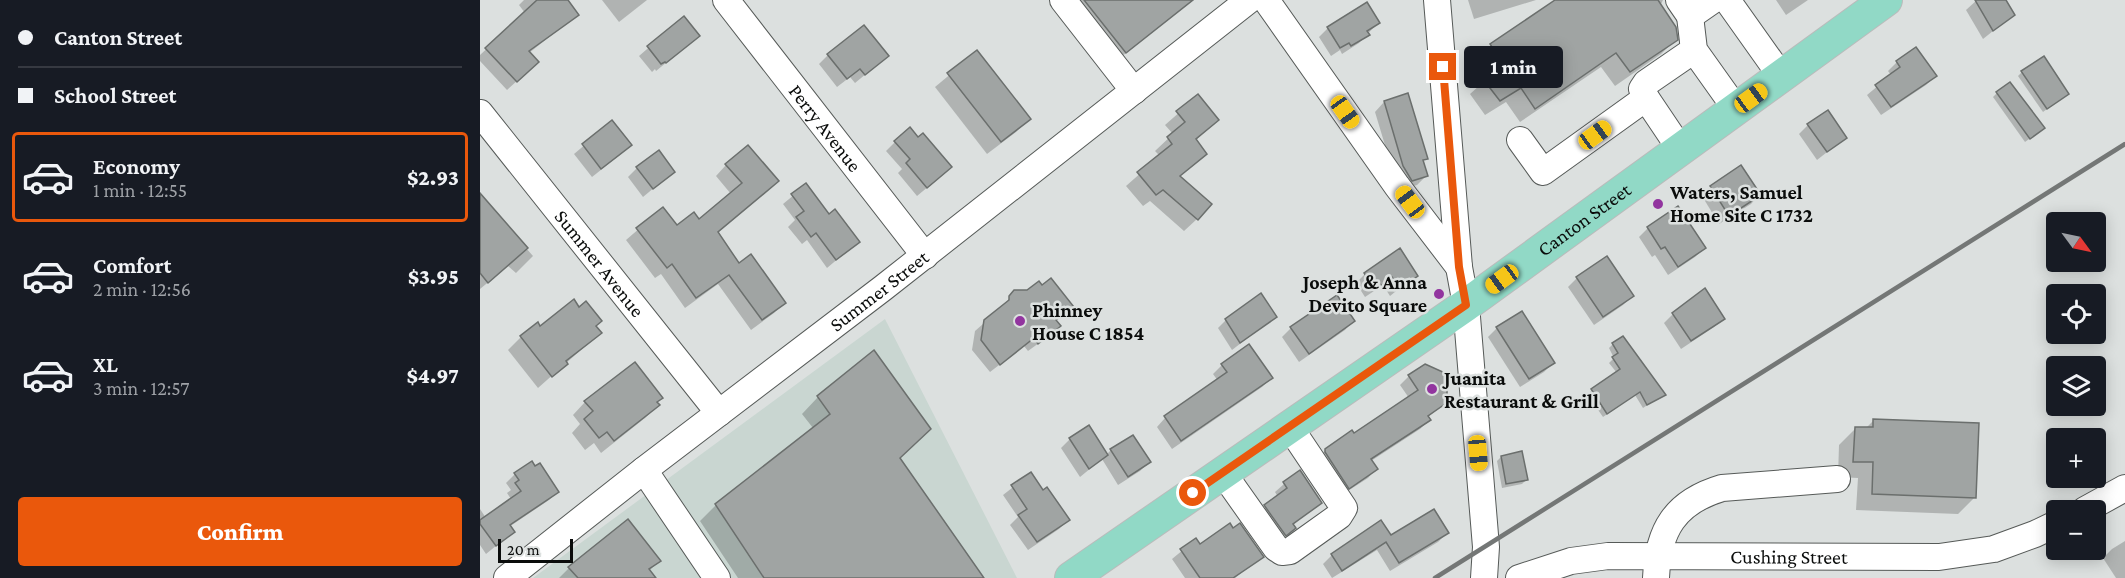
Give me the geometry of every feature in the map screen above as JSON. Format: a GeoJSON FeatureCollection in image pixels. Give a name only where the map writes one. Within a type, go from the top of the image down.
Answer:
{"type":"FeatureCollection","features":[{"type":"Feature","properties":{"kind":"main road","name":"Canton Street"},"geometry":{"type":"LineString","coordinates":[[1071,578],[1466,305],[1886,0]]}},
{"type":"Feature","properties":{"kind":"street","name":"Perry Avenue"},"geometry":{"type":"LineString","coordinates":[[726,0],[924,256]]}},
{"type":"Feature","properties":{"kind":"street"},"geometry":{"type":"LineString","coordinates":[[1063,0],[1134,91]]}},
{"type":"Feature","properties":{"kind":"street","name":"Summer Street"},"geometry":{"type":"LineString","coordinates":[[507,578],[924,256],[1249,0]]}},
{"type":"Feature","properties":{"kind":"street"},"geometry":{"type":"LineString","coordinates":[[1266,0],[1397,186],[1459,267]]}},
{"type":"Feature","properties":{"kind":"street"},"geometry":{"type":"LineString","coordinates":[[1437,0],[1459,267],[1466,305],[1486,547],[1484,578]]}},
{"type":"Feature","properties":{"kind":"street"},"geometry":{"type":"LineString","coordinates":[[1713,0],[1684,8],[1695,50],[1736,109]]}},
{"type":"Feature","properties":{"kind":"street"},"geometry":{"type":"LineString","coordinates":[[1727,0],[1781,76]]}},
{"type":"Feature","properties":{"kind":"street"},"geometry":{"type":"LineString","coordinates":[[1681,150],[1642,89],[1646,83],[1695,50]]}},
{"type":"Feature","properties":{"kind":"street"},"geometry":{"type":"LineString","coordinates":[[1520,140],[1543,172],[1646,98]]}},
{"type":"Feature","properties":{"kind":"street","name":"Summer Avenue"},"geometry":{"type":"LineString","coordinates":[[480,113],[719,413]]}},
{"type":"Feature","properties":{"kind":"street"},"geometry":{"type":"LineString","coordinates":[[1223,473],[1276,548],[1282,552],[1290,551],[1342,514],[1344,508],[1289,426]]}},
{"type":"Feature","properties":{"kind":"street"},"geometry":{"type":"LineString","coordinates":[[644,470],[717,578]]}},
{"type":"Feature","properties":{"kind":"street"},"geometry":{"type":"LineString","coordinates":[[1656,567],[1666,527],[1674,516],[1704,494],[1722,488],[1837,479]]}},
{"type":"Feature","properties":{"kind":"street"},"geometry":{"type":"LineString","coordinates":[[2103,500],[2125,488]]}},
{"type":"Feature","properties":{"kind":"street","name":"Cushing Street"},"geometry":{"type":"LineString","coordinates":[[1519,578],[1571,561],[1608,556],[1656,567],[1939,557],[1994,549],[2046,529]]}},
{"type":"Feature","properties":{"kind":"shaded area"},"geometry":{"type":"Polygon","coordinates":[[[885,319],[1017,578],[533,578],[885,319]]]}},
{"type":"Feature","properties":{"kind":"building"},"geometry":{"type":"Polygon","coordinates":[[[537,0],[568,0],[579,15],[529,51],[539,62],[517,82],[485,48],[537,0]]]}},
{"type":"Feature","properties":{"kind":"building"},"geometry":{"type":"Polygon","coordinates":[[[1084,0],[1193,0],[1126,53],[1084,0]]]}},
{"type":"Feature","properties":{"kind":"building"},"geometry":{"type":"Polygon","coordinates":[[[1555,0],[1658,0],[1676,27],[1678,40],[1630,72],[1616,53],[1535,109],[1521,88],[1500,101],[1483,79],[1503,63],[1490,44],[1555,0]]]}},
{"type":"Feature","properties":{"kind":"building"},"geometry":{"type":"Polygon","coordinates":[[[1975,0],[2006,0],[2015,15],[1993,31],[1975,0]]]}},
{"type":"Feature","properties":{"kind":"building"},"geometry":{"type":"Polygon","coordinates":[[[1367,2],[1380,23],[1367,31],[1370,35],[1351,46],[1349,43],[1340,48],[1327,27],[1367,2]]]}},
{"type":"Feature","properties":{"kind":"building"},"geometry":{"type":"Polygon","coordinates":[[[684,16],[700,36],[666,63],[661,64],[647,46],[684,16]]]}},
{"type":"Feature","properties":{"kind":"building"},"geometry":{"type":"Polygon","coordinates":[[[864,25],[889,56],[865,75],[860,69],[847,79],[827,54],[864,25]]]}},
{"type":"Feature","properties":{"kind":"building"},"geometry":{"type":"Polygon","coordinates":[[[1916,47],[1937,76],[1891,107],[1875,85],[1900,67],[1896,61],[1916,47]]]}},
{"type":"Feature","properties":{"kind":"building"},"geometry":{"type":"Polygon","coordinates":[[[977,50],[1031,119],[1001,142],[947,73],[977,50]]]}},
{"type":"Feature","properties":{"kind":"building"},"geometry":{"type":"Polygon","coordinates":[[[2044,56],[2069,94],[2047,109],[2021,71],[2044,56]]]}},
{"type":"Feature","properties":{"kind":"building"},"geometry":{"type":"Polygon","coordinates":[[[2010,82],[2045,128],[2030,139],[1996,92],[2010,82]]]}},
{"type":"Feature","properties":{"kind":"building"},"geometry":{"type":"Polygon","coordinates":[[[1408,93],[1428,159],[1423,160],[1428,176],[1412,181],[1403,166],[1384,101],[1408,93]]]}},
{"type":"Feature","properties":{"kind":"building"},"geometry":{"type":"Polygon","coordinates":[[[1198,94],[1219,120],[1196,139],[1207,154],[1180,176],[1212,204],[1198,220],[1163,190],[1156,195],[1137,172],[1172,144],[1167,137],[1185,122],[1176,111],[1198,94]]]}},
{"type":"Feature","properties":{"kind":"building"},"geometry":{"type":"Polygon","coordinates":[[[1828,110],[1847,138],[1827,152],[1807,124],[1828,110]]]}},
{"type":"Feature","properties":{"kind":"building"},"geometry":{"type":"Polygon","coordinates":[[[612,120],[632,145],[601,169],[582,144],[612,120]]]}},
{"type":"Feature","properties":{"kind":"building"},"geometry":{"type":"Polygon","coordinates":[[[910,127],[918,137],[923,133],[952,167],[927,188],[906,163],[910,159],[894,141],[910,127]]]}},
{"type":"Feature","properties":{"kind":"building"},"geometry":{"type":"Polygon","coordinates":[[[748,145],[779,181],[718,232],[739,263],[751,254],[786,303],[762,320],[729,275],[696,298],[672,264],[667,268],[636,228],[663,207],[677,225],[694,212],[699,219],[742,183],[725,164],[748,145]]]}},
{"type":"Feature","properties":{"kind":"building"},"geometry":{"type":"Polygon","coordinates":[[[659,150],[675,172],[653,189],[636,167],[659,150]]]}},
{"type":"Feature","properties":{"kind":"building"},"geometry":{"type":"Polygon","coordinates":[[[1741,165],[1761,195],[1729,216],[1710,186],[1741,165]]]}},
{"type":"Feature","properties":{"kind":"building"},"geometry":{"type":"Polygon","coordinates":[[[806,183],[829,214],[835,209],[860,242],[836,260],[816,233],[811,237],[796,217],[804,211],[791,194],[806,183]]]}},
{"type":"Feature","properties":{"kind":"building"},"geometry":{"type":"Polygon","coordinates":[[[480,193],[528,248],[488,283],[480,273],[480,193]]]}},
{"type":"Feature","properties":{"kind":"building"},"geometry":{"type":"Polygon","coordinates":[[[1678,206],[1706,248],[1678,267],[1665,247],[1661,249],[1647,227],[1678,206]]]}},
{"type":"Feature","properties":{"kind":"building"},"geometry":{"type":"Polygon","coordinates":[[[1400,248],[1418,276],[1400,288],[1392,277],[1375,290],[1364,273],[1400,248]]]}},
{"type":"Feature","properties":{"kind":"building"},"geometry":{"type":"Polygon","coordinates":[[[1607,256],[1634,296],[1603,317],[1576,277],[1607,256]]]}},
{"type":"Feature","properties":{"kind":"building","name":"Phinney House C 1854"},"geometry":{"type":"Polygon","coordinates":[[[1051,278],[1074,307],[1056,320],[1061,326],[1038,344],[1034,338],[1000,365],[981,340],[984,320],[1009,300],[1014,290],[1027,290],[1039,281],[1042,285],[1051,278]]]}},
{"type":"Feature","properties":{"kind":"building"},"geometry":{"type":"Polygon","coordinates":[[[1705,288],[1725,319],[1691,341],[1672,313],[1705,288]]]}},
{"type":"Feature","properties":{"kind":"building"},"geometry":{"type":"Polygon","coordinates":[[[1261,293],[1277,317],[1240,343],[1225,319],[1261,293]]]}},
{"type":"Feature","properties":{"kind":"building"},"geometry":{"type":"Polygon","coordinates":[[[1337,295],[1355,321],[1309,354],[1290,327],[1337,295]]]}},
{"type":"Feature","properties":{"kind":"building"},"geometry":{"type":"Polygon","coordinates":[[[574,299],[579,307],[586,301],[602,321],[596,326],[602,333],[566,361],[568,364],[552,377],[520,336],[538,322],[540,326],[574,299]]]}},
{"type":"Feature","properties":{"kind":"building"},"geometry":{"type":"Polygon","coordinates":[[[1522,311],[1555,363],[1529,379],[1496,327],[1522,311]]]}},
{"type":"Feature","properties":{"kind":"building"},"geometry":{"type":"Polygon","coordinates":[[[1623,336],[1666,395],[1647,405],[1640,392],[1607,414],[1591,389],[1620,369],[1612,357],[1618,353],[1612,343],[1623,336]]]}},
{"type":"Feature","properties":{"kind":"building"},"geometry":{"type":"Polygon","coordinates":[[[1249,344],[1273,378],[1181,441],[1164,416],[1227,372],[1221,364],[1249,344]]]}},
{"type":"Feature","properties":{"kind":"building"},"geometry":{"type":"Polygon","coordinates":[[[874,350],[931,429],[900,458],[984,578],[764,578],[715,504],[830,414],[817,396],[874,350]]]}},
{"type":"Feature","properties":{"kind":"building"},"geometry":{"type":"Polygon","coordinates":[[[635,362],[663,398],[657,402],[660,405],[614,441],[607,432],[599,438],[584,419],[593,411],[584,401],[635,362]]]}},
{"type":"Feature","properties":{"kind":"building"},"geometry":{"type":"Polygon","coordinates":[[[1425,364],[1445,373],[1448,402],[1428,416],[1431,420],[1371,459],[1378,469],[1349,489],[1325,449],[1352,430],[1354,433],[1418,390],[1408,375],[1425,364]]]}},
{"type":"Feature","properties":{"kind":"building"},"geometry":{"type":"Polygon","coordinates":[[[1873,419],[1979,423],[1976,498],[1872,494],[1873,462],[1853,462],[1855,427],[1873,427],[1873,419]]]}},
{"type":"Feature","properties":{"kind":"building"},"geometry":{"type":"Polygon","coordinates":[[[1089,425],[1108,455],[1089,469],[1069,438],[1089,425]]]}},
{"type":"Feature","properties":{"kind":"building"},"geometry":{"type":"Polygon","coordinates":[[[1133,435],[1151,462],[1128,477],[1110,449],[1133,435]]]}},
{"type":"Feature","properties":{"kind":"building"},"geometry":{"type":"Polygon","coordinates":[[[1522,451],[1528,480],[1506,484],[1501,456],[1522,451]]]}},
{"type":"Feature","properties":{"kind":"building"},"geometry":{"type":"Polygon","coordinates":[[[532,461],[535,466],[540,463],[559,492],[510,525],[515,532],[496,546],[480,524],[480,520],[521,491],[515,483],[519,480],[514,473],[532,461]]]}},
{"type":"Feature","properties":{"kind":"building"},"geometry":{"type":"Polygon","coordinates":[[[1300,470],[1322,503],[1293,524],[1296,528],[1286,536],[1264,505],[1287,488],[1283,482],[1300,470]]]}},
{"type":"Feature","properties":{"kind":"building"},"geometry":{"type":"Polygon","coordinates":[[[1031,472],[1043,490],[1047,487],[1070,520],[1037,542],[1018,515],[1027,509],[1011,485],[1031,472]]]}},
{"type":"Feature","properties":{"kind":"building"},"geometry":{"type":"Polygon","coordinates":[[[1434,509],[1449,533],[1399,563],[1386,542],[1342,571],[1331,554],[1381,520],[1391,535],[1434,509]]]}},
{"type":"Feature","properties":{"kind":"building"},"geometry":{"type":"Polygon","coordinates":[[[628,519],[661,561],[649,569],[656,578],[578,578],[568,567],[628,519]]]}},
{"type":"Feature","properties":{"kind":"building"},"geometry":{"type":"Polygon","coordinates":[[[1230,523],[1233,528],[1240,523],[1264,557],[1233,578],[1200,578],[1180,549],[1196,538],[1200,544],[1230,523]]]}},
{"type":"Feature","properties":{"kind":"railway"},"geometry":{"type":"LineString","coordinates":[[1435,578],[2125,144]]}},
{"type":"Feature","properties":{"kind":"place","name":"Waters, Samuel Home Site C 1732"},"geometry":{"type":"Point","coordinates":[1658,204]}},
{"type":"Feature","properties":{"kind":"place","name":"Joseph & Anna Devito Square"},"geometry":{"type":"Point","coordinates":[1439,294]}},
{"type":"Feature","properties":{"kind":"place","name":"Phinney House C 1854"},"geometry":{"type":"Point","coordinates":[1020,321]}},
{"type":"Feature","properties":{"kind":"place","name":"Juanita Restaurant & Grill"},"geometry":{"type":"Point","coordinates":[1432,389]}},
{"type":"Feature","properties":{"kind":"route"},"geometry":{"type":"LineString","coordinates":[[1193,493],[1466,305],[1459,267],[1443,67]]}}]}
